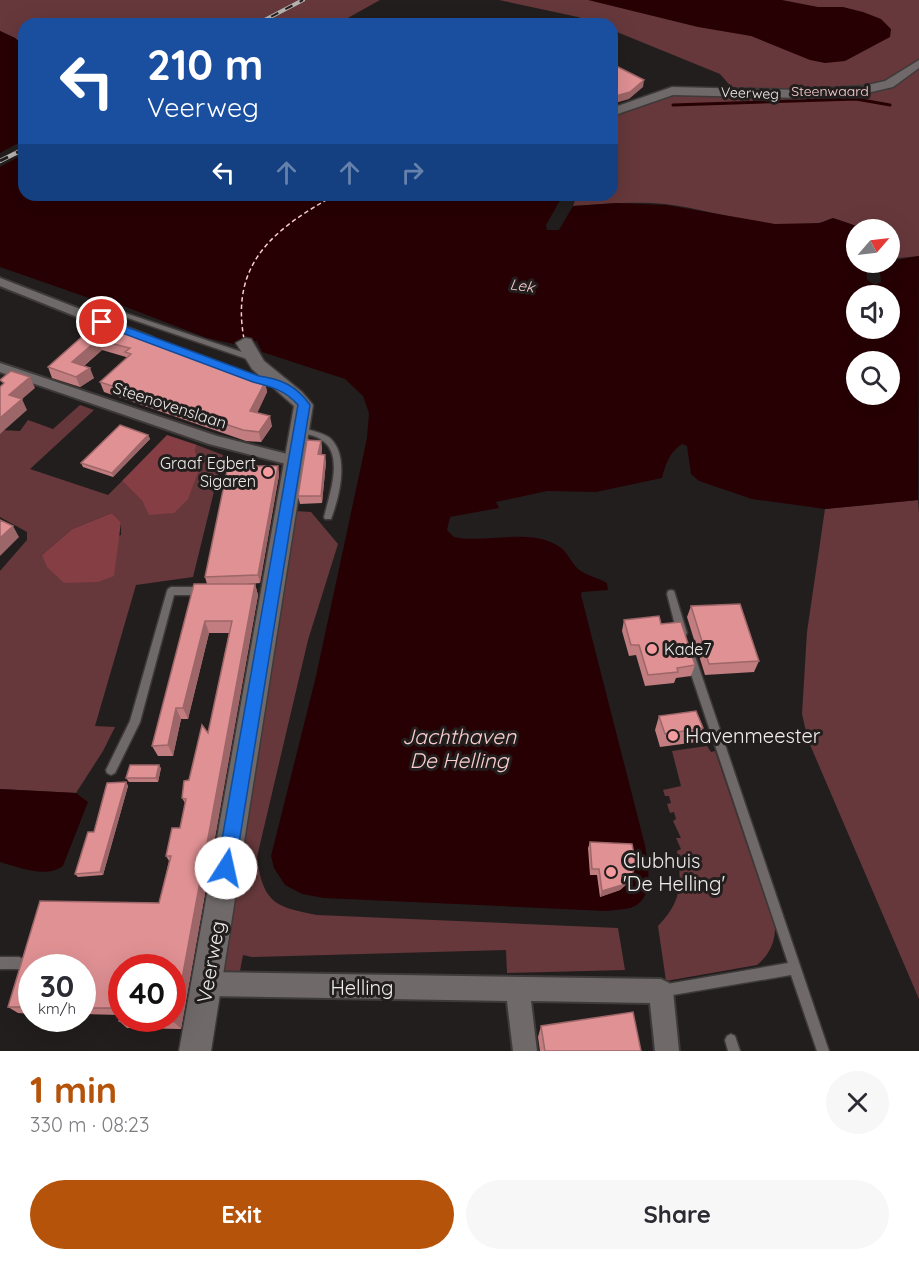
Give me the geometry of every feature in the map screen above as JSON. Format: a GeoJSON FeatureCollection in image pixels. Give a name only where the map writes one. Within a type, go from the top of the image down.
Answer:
{"type":"FeatureCollection","features":[{"type":"Feature","properties":{"kind":"street","name":"Veerweg"},"geometry":{"type":"LineString","coordinates":[[618,110],[672,91],[800,93],[863,90],[889,84],[919,63]]}},
{"type":"Feature","properties":{"kind":"street"},"geometry":{"type":"LineString","coordinates":[[0,282],[160,345]]}},
{"type":"Feature","properties":{"kind":"street"},"geometry":{"type":"LineString","coordinates":[[86,336],[102,322]]}},
{"type":"Feature","properties":{"kind":"street","name":"Veerweg"},"geometry":{"type":"LineString","coordinates":[[195,1051],[267,590],[304,405],[294,393],[261,371],[248,350]]}},
{"type":"Feature","properties":{"kind":"street"},"geometry":{"type":"LineString","coordinates":[[36,379],[53,365]]}},
{"type":"Feature","properties":{"kind":"street","name":"Steenovenslaan"},"geometry":{"type":"LineString","coordinates":[[0,367],[214,440],[294,461]]}},
{"type":"Feature","properties":{"kind":"street","name":"Veerweg"},"geometry":{"type":"LineString","coordinates":[[246,376],[275,382]]}},
{"type":"Feature","properties":{"kind":"street","name":"Helling"},"geometry":{"type":"LineString","coordinates":[[207,984],[661,991]]}},
{"type":"Feature","properties":{"kind":"street"},"geometry":{"type":"LineString","coordinates":[[517,988],[525,1051]]}},
{"type":"Feature","properties":{"kind":"street"},"geometry":{"type":"LineString","coordinates":[[661,991],[667,1051]]}},
{"type":"Feature","properties":{"kind":"lane"},"geometry":{"type":"LineString","coordinates":[[102,322],[112,315],[122,314],[248,350]]}},
{"type":"Feature","properties":{"kind":"lane"},"geometry":{"type":"LineString","coordinates":[[298,429],[324,438],[335,451],[338,465],[328,517]]}},
{"type":"Feature","properties":{"kind":"lane"},"geometry":{"type":"LineString","coordinates":[[111,770],[135,722],[171,591],[216,591]]}},
{"type":"Feature","properties":{"kind":"lane"},"geometry":{"type":"LineString","coordinates":[[671,594],[823,1051]]}},
{"type":"Feature","properties":{"kind":"lane"},"geometry":{"type":"LineString","coordinates":[[0,963],[18,963]]}},
{"type":"Feature","properties":{"kind":"lane"},"geometry":{"type":"LineString","coordinates":[[661,991],[795,968]]}},
{"type":"Feature","properties":{"kind":"green space"},"geometry":{"type":"Polygon","coordinates":[[[0,0],[380,0],[348,18],[18,18],[18,41],[0,31],[0,0]]]}},
{"type":"Feature","properties":{"kind":"green space","name":"Steenwaard"},"geometry":{"type":"Polygon","coordinates":[[[499,0],[919,0],[919,256],[900,258],[900,219],[846,219],[846,222],[833,218],[815,224],[795,225],[750,221],[654,203],[573,206],[575,201],[618,201],[618,115],[676,95],[734,90],[720,74],[618,32],[618,18],[581,18],[499,0]]]}},
{"type":"Feature","properties":{"kind":"green space"},"geometry":{"type":"Polygon","coordinates":[[[80,405],[94,410],[30,469],[108,495],[122,481],[142,501],[149,514],[201,464],[195,451],[197,445],[223,455],[193,577],[136,585],[95,726],[115,727],[103,751],[76,793],[0,789],[0,571],[27,540],[27,532],[0,517],[0,430],[20,431],[28,420],[53,429],[80,405]],[[112,513],[72,529],[42,555],[121,535],[121,522],[112,513]]]}},
{"type":"Feature","properties":{"kind":"green space"},"geometry":{"type":"Polygon","coordinates":[[[918,500],[919,999],[808,740],[802,714],[807,632],[825,509],[918,500]]]}},
{"type":"Feature","properties":{"kind":"green space"},"geometry":{"type":"Polygon","coordinates":[[[295,511],[311,512],[338,544],[308,640],[257,857],[263,884],[268,893],[281,905],[317,915],[618,928],[625,970],[507,973],[506,950],[252,957],[243,955],[239,976],[230,977],[222,966],[295,511]]]}},
{"type":"Feature","properties":{"kind":"green space"},"geometry":{"type":"Polygon","coordinates":[[[707,746],[711,752],[715,751],[775,928],[774,939],[768,953],[757,965],[666,981],[658,926],[676,900],[680,883],[677,851],[681,849],[676,838],[681,838],[673,821],[676,819],[674,812],[670,813],[667,804],[671,803],[669,796],[665,796],[663,790],[681,786],[672,751],[707,746]]]}},
{"type":"Feature","properties":{"kind":"shaded area"},"geometry":{"type":"Polygon","coordinates":[[[167,435],[197,445],[195,451],[201,464],[188,499],[174,513],[149,515],[142,501],[122,481],[167,435]]]}},
{"type":"Feature","properties":{"kind":"shaded area"},"geometry":{"type":"Polygon","coordinates":[[[112,513],[121,522],[114,576],[98,582],[64,583],[47,567],[42,555],[72,529],[112,513]]]}},
{"type":"Feature","properties":{"kind":"water"},"geometry":{"type":"Polygon","coordinates":[[[588,0],[782,0],[818,7],[843,7],[863,12],[881,19],[891,29],[890,37],[845,61],[825,63],[810,60],[751,36],[698,27],[588,0]]]}},
{"type":"Feature","properties":{"kind":"water"},"geometry":{"type":"Polygon","coordinates":[[[0,31],[18,41],[18,201],[560,201],[546,225],[547,230],[559,230],[573,206],[617,203],[666,205],[775,224],[820,223],[833,218],[846,222],[846,273],[867,273],[867,280],[875,285],[881,282],[880,273],[900,273],[900,259],[919,256],[918,500],[825,509],[752,499],[699,481],[691,474],[687,446],[682,444],[669,459],[662,478],[596,492],[547,491],[496,502],[499,508],[450,517],[447,530],[454,537],[480,539],[522,537],[548,541],[563,549],[581,571],[607,583],[608,590],[582,592],[581,595],[645,845],[648,880],[645,896],[633,907],[605,911],[324,898],[302,894],[285,885],[274,868],[271,856],[316,676],[367,438],[369,413],[363,396],[345,379],[262,352],[257,341],[234,344],[207,338],[118,304],[109,305],[0,267],[0,31]]]}},
{"type":"Feature","properties":{"kind":"water"},"geometry":{"type":"Polygon","coordinates":[[[0,789],[76,793],[88,802],[63,866],[56,870],[40,872],[0,862],[0,789]]]}},
{"type":"Feature","properties":{"kind":"pier"},"geometry":{"type":"Polygon","coordinates":[[[18,143],[18,157],[0,167],[0,153],[18,143]]]}},
{"type":"Feature","properties":{"kind":"building"},"geometry":{"type":"Polygon","coordinates":[[[618,67],[644,80],[630,92],[618,95],[618,67]]]}},
{"type":"Feature","properties":{"kind":"building"},"geometry":{"type":"Polygon","coordinates":[[[94,326],[108,331],[112,327],[257,376],[265,382],[250,411],[270,416],[259,432],[243,430],[100,382],[131,354],[125,352],[130,348],[98,340],[102,336],[72,362],[90,368],[76,377],[48,367],[94,326]]]}},
{"type":"Feature","properties":{"kind":"building"},"geometry":{"type":"Polygon","coordinates":[[[11,371],[30,377],[9,395],[22,399],[0,418],[0,387],[4,383],[0,380],[11,371]]]}},
{"type":"Feature","properties":{"kind":"building"},"geometry":{"type":"Polygon","coordinates":[[[120,425],[148,435],[112,473],[81,463],[120,425]]]}},
{"type":"Feature","properties":{"kind":"building"},"geometry":{"type":"Polygon","coordinates":[[[307,440],[321,441],[318,454],[325,455],[321,496],[298,496],[307,440]]]}},
{"type":"Feature","properties":{"kind":"building"},"geometry":{"type":"Polygon","coordinates":[[[228,466],[278,466],[258,575],[205,577],[228,466]]]}},
{"type":"Feature","properties":{"kind":"building"},"geometry":{"type":"Polygon","coordinates":[[[0,520],[13,526],[0,538],[0,520]]]}},
{"type":"Feature","properties":{"kind":"building"},"geometry":{"type":"Polygon","coordinates":[[[194,584],[255,584],[186,957],[186,954],[108,954],[108,1008],[96,1008],[96,954],[24,954],[40,901],[159,903],[171,856],[166,856],[172,828],[180,828],[186,799],[182,798],[184,781],[189,780],[202,725],[208,733],[232,621],[205,621],[183,708],[176,708],[168,745],[152,746],[194,584]]]}},
{"type":"Feature","properties":{"kind":"building"},"geometry":{"type":"Polygon","coordinates":[[[740,604],[759,661],[709,664],[691,606],[740,604]]]}},
{"type":"Feature","properties":{"kind":"building"},"geometry":{"type":"Polygon","coordinates":[[[659,616],[661,624],[681,622],[695,665],[677,668],[678,672],[648,675],[639,645],[631,645],[624,620],[659,616]]]}},
{"type":"Feature","properties":{"kind":"building"},"geometry":{"type":"Polygon","coordinates":[[[696,711],[703,728],[665,734],[659,716],[696,711]]]}},
{"type":"Feature","properties":{"kind":"building"},"geometry":{"type":"Polygon","coordinates":[[[130,765],[159,765],[156,778],[126,778],[130,765]]]}},
{"type":"Feature","properties":{"kind":"building"},"geometry":{"type":"Polygon","coordinates":[[[126,782],[100,872],[75,874],[88,832],[94,832],[107,783],[126,782]]]}},
{"type":"Feature","properties":{"kind":"building","name":"Clubhuis 'De Helling'"},"geometry":{"type":"Polygon","coordinates":[[[590,842],[632,844],[636,864],[631,877],[622,885],[602,891],[599,869],[592,869],[590,842]]]}},
{"type":"Feature","properties":{"kind":"building"},"geometry":{"type":"Polygon","coordinates":[[[18,974],[18,1007],[8,1007],[18,974]]]}},
{"type":"Feature","properties":{"kind":"building"},"geometry":{"type":"Polygon","coordinates":[[[633,1012],[641,1051],[545,1051],[541,1026],[633,1012]]]}},
{"type":"Feature","properties":{"kind":"waterway"},"geometry":{"type":"LineString","coordinates":[[673,105],[856,99],[890,105]]}},
{"type":"Feature","properties":{"kind":"ferry route"},"geometry":{"type":"LineString","coordinates":[[244,339],[241,312],[244,289],[261,251],[293,221],[325,201]]}},
{"type":"Feature","properties":{"kind":"railway"},"geometry":{"type":"LineString","coordinates":[[268,18],[303,0]]}},
{"type":"Feature","properties":{"kind":"railway"},"geometry":{"type":"LineString","coordinates":[[0,161],[18,152]]}},
{"type":"Feature","properties":{"kind":"place","name":"Graaf Egbert Sigaren"},"geometry":{"type":"Point","coordinates":[268,472]}},
{"type":"Feature","properties":{"kind":"place","name":"Kade7"},"geometry":{"type":"Point","coordinates":[652,649]}},
{"type":"Feature","properties":{"kind":"place","name":"Havenmeester"},"geometry":{"type":"Point","coordinates":[673,736]}},
{"type":"Feature","properties":{"kind":"place","name":"Clubhuis 'De Helling'"},"geometry":{"type":"Point","coordinates":[611,872]}},
{"type":"Feature","properties":{"kind":"route"},"geometry":{"type":"LineString","coordinates":[[102,322],[257,380],[275,382],[294,393],[304,405],[298,429],[226,868]]}},
{"type":"Feature","properties":{"kind":"water label","name":"Lek"},"geometry":{"type":"Point","coordinates":[522,286]}},
{"type":"Feature","properties":{"kind":"water label","name":"Jachthaven De Helling"},"geometry":{"type":"Point","coordinates":[459,749]}}]}
